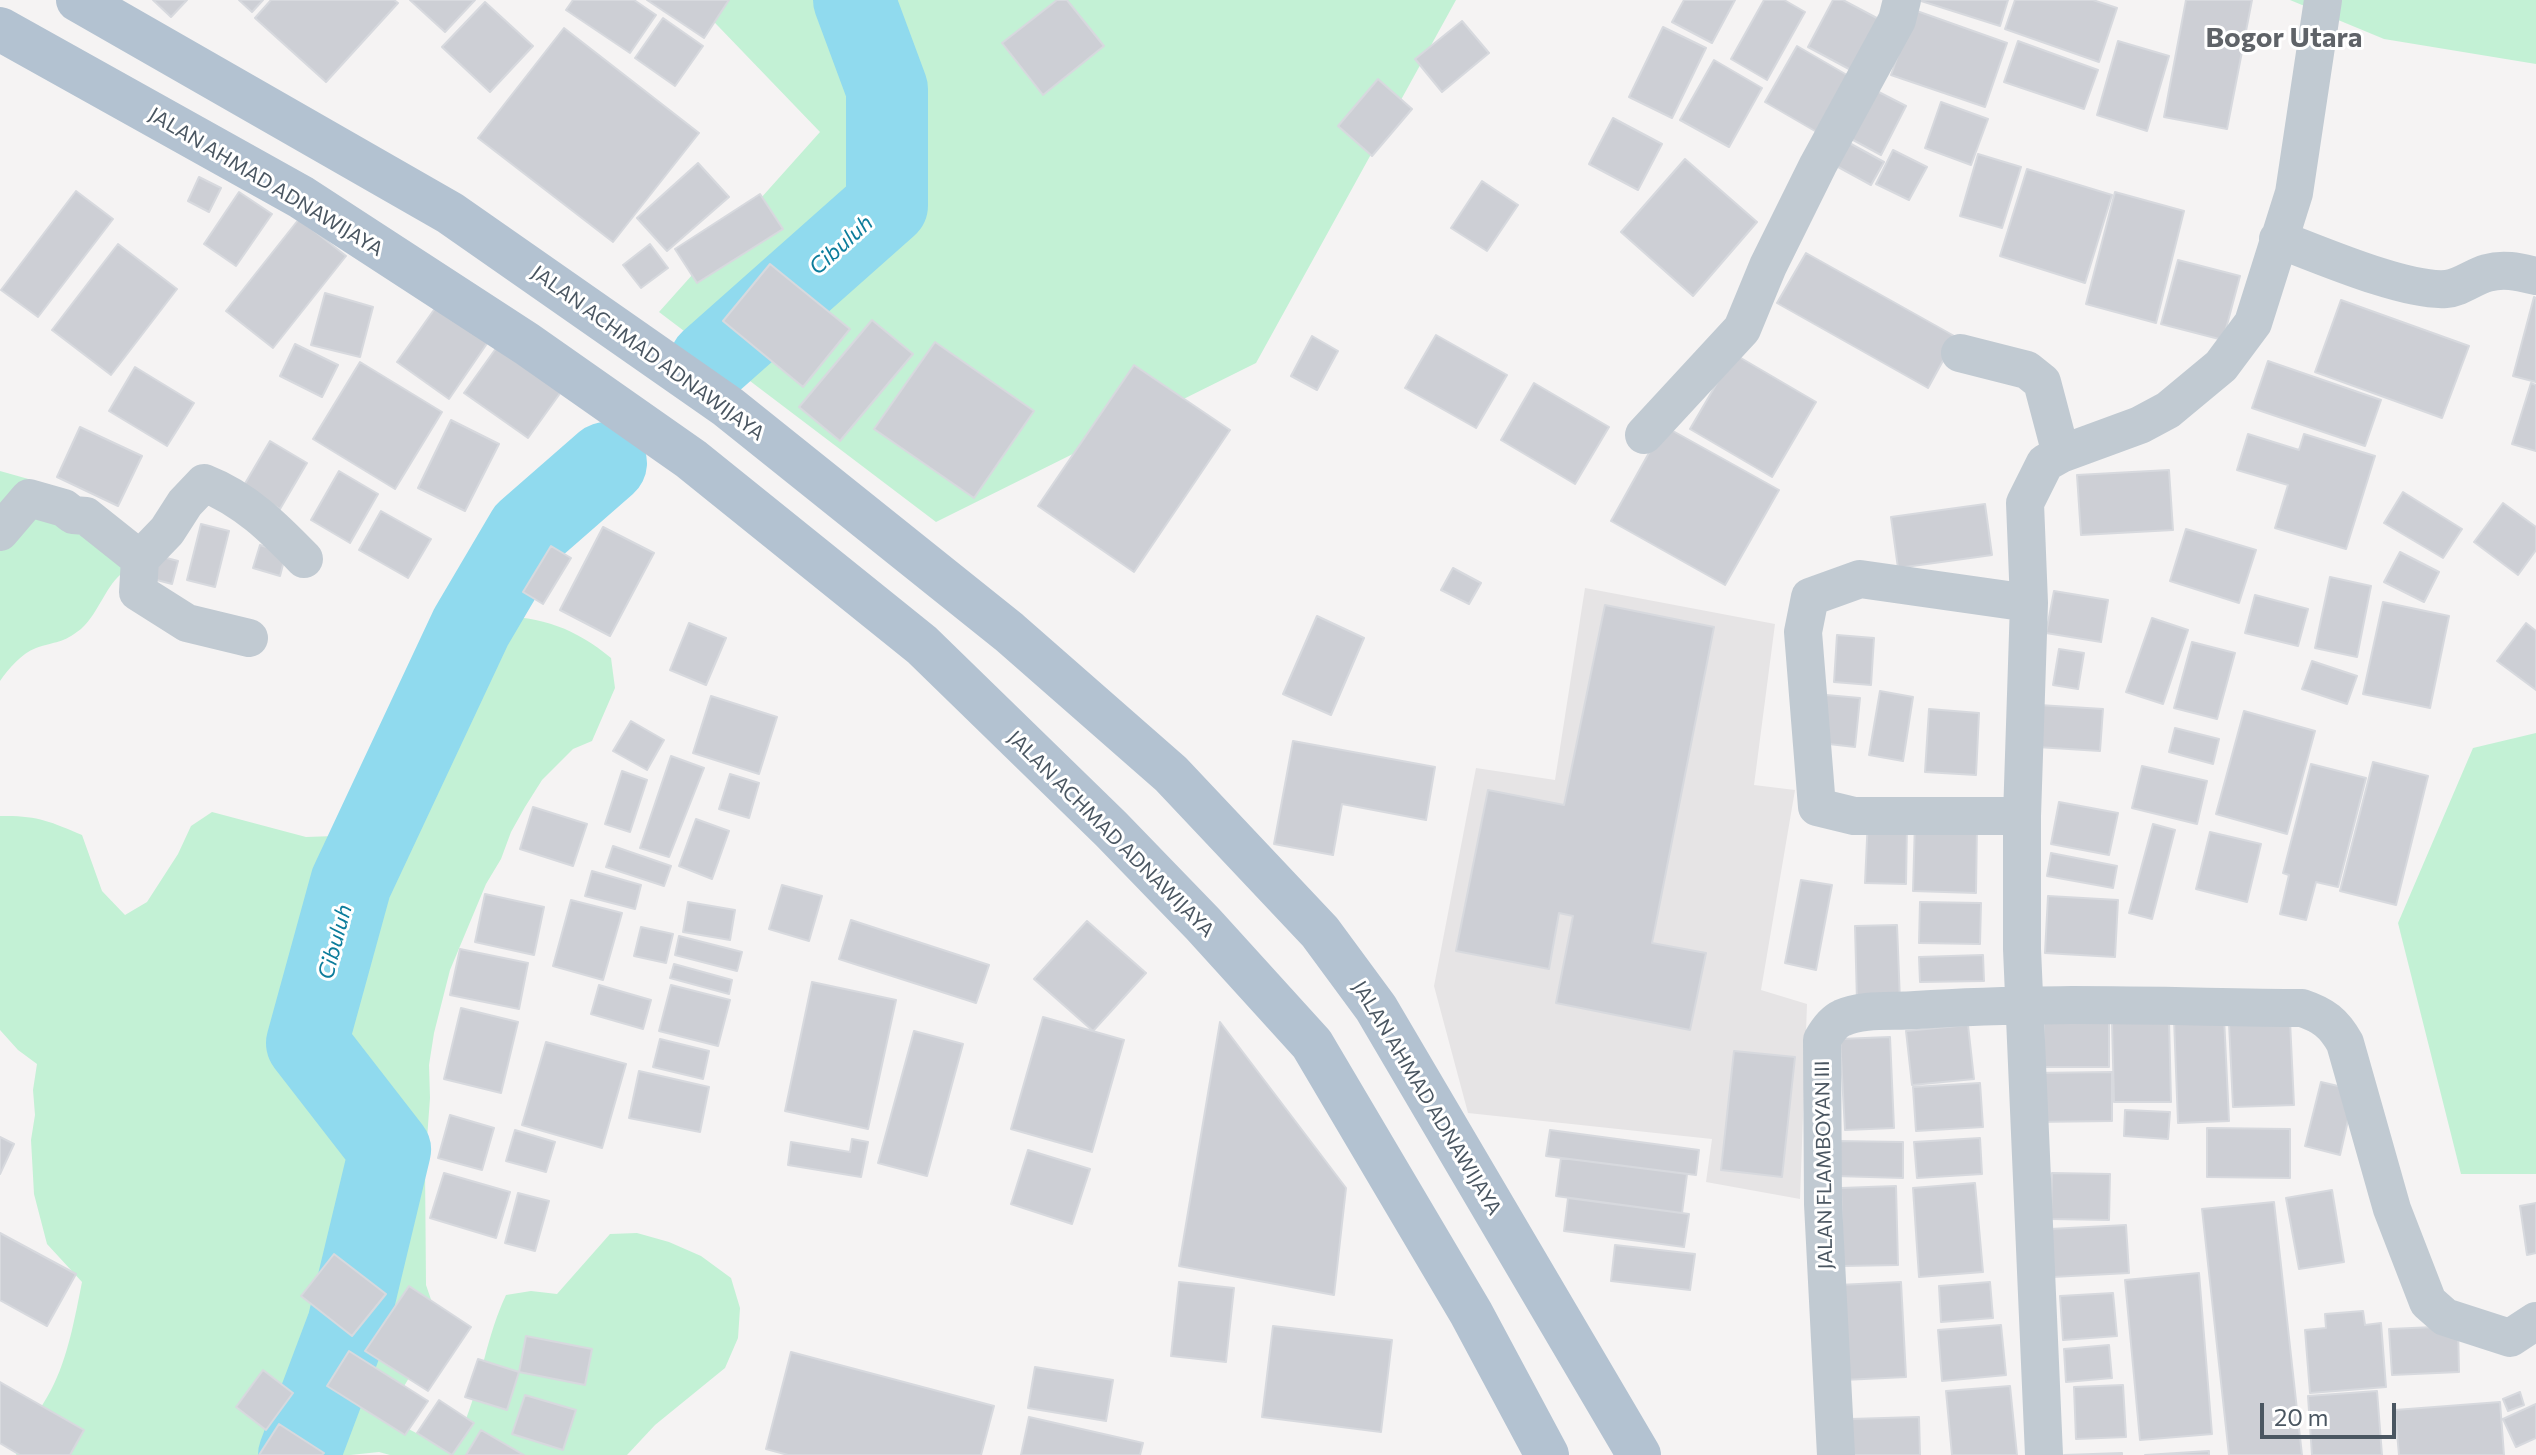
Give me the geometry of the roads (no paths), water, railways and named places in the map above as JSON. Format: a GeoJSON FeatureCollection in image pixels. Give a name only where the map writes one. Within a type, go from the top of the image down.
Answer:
{"type":"FeatureCollection","features":[{"type":"Feature","properties":{"kind":"main road","name":"JALAN ACHMAD ADNAWIJAYA"},"geometry":{"type":"LineString","coordinates":[[78,0],[450,213],[562,289],[728,407],[1009,632],[1171,774]]}},
{"type":"Feature","properties":{"kind":"main road","name":"JALAN AHMAD ADNAWIJAYA"},"geometry":{"type":"LineString","coordinates":[[0,29],[301,197],[527,344]]}},
{"type":"Feature","properties":{"kind":"main road","name":"JALAN ACHMAD ADNAWIJAYA"},"geometry":{"type":"LineString","coordinates":[[527,344],[691,459],[922,645],[1111,829],[1203,924],[1312,1044],[1471,1313],[1547,1455]]}},
{"type":"Feature","properties":{"kind":"main road"},"geometry":{"type":"LineString","coordinates":[[751,507],[791,458]]}},
{"type":"Feature","properties":{"kind":"main road","name":"JALAN AHMAD ADNAWIJAYA"},"geometry":{"type":"LineString","coordinates":[[1171,774],[1320,932],[1376,1008],[1639,1455]]}},
{"type":"Feature","properties":{"kind":"street"},"geometry":{"type":"LineString","coordinates":[[1644,435],[1742,329],[1768,266],[1818,165],[1897,20],[1902,0]]}},
{"type":"Feature","properties":{"kind":"street"},"geometry":{"type":"LineString","coordinates":[[2044,1455],[2025,1007],[2022,816],[2029,603],[2025,503],[2045,463],[2061,454],[2140,425],[2168,410],[2221,366],[2253,323],[2294,193],[2323,0]]}},
{"type":"Feature","properties":{"kind":"street"},"geometry":{"type":"LineString","coordinates":[[2278,239],[2341,263],[2424,288],[2448,289],[2487,273],[2507,270],[2536,276]]}},
{"type":"Feature","properties":{"kind":"street"},"geometry":{"type":"LineString","coordinates":[[1960,353],[2027,370],[2042,382],[2061,454]]}},
{"type":"Feature","properties":{"kind":"street"},"geometry":{"type":"LineString","coordinates":[[249,638],[187,623],[138,592],[140,559],[167,531],[185,503],[204,483],[230,493],[278,531],[304,559]]}},
{"type":"Feature","properties":{"kind":"street"},"geometry":{"type":"LineString","coordinates":[[0,532],[29,498],[64,508],[73,515],[86,516],[140,559]]}},
{"type":"Feature","properties":{"kind":"street"},"geometry":{"type":"LineString","coordinates":[[2022,816],[1854,816],[1817,807],[1803,632],[1810,597],[1860,579],[2029,603]]}},
{"type":"Feature","properties":{"kind":"street"},"geometry":{"type":"LineString","coordinates":[[2025,1007],[2302,1008],[2329,1019],[2345,1043],[2392,1209],[2428,1302],[2445,1317],[2510,1338],[2536,1321]]}},
{"type":"Feature","properties":{"kind":"street","name":"JALAN FLAMBOYAN III"},"geometry":{"type":"LineString","coordinates":[[1836,1455],[1823,1204],[1822,1040],[1830,1027],[1843,1018],[1858,1014],[2025,1007]]}},
{"type":"Feature","properties":{"kind":"waterway","name":"Cibuluh"},"geometry":{"type":"LineString","coordinates":[[710,362],[887,205],[887,89],[854,0]]}},
{"type":"Feature","properties":{"kind":"waterway","name":"Cibuluh"},"geometry":{"type":"LineString","coordinates":[[299,1455],[348,1325],[390,1150],[307,1043],[351,883],[471,627],[527,532],[606,463]]}},
{"type":"Feature","properties":{"kind":"district","name":"Bogor Utara"},"geometry":{"type":"Point","coordinates":[2284,38]}}]}
